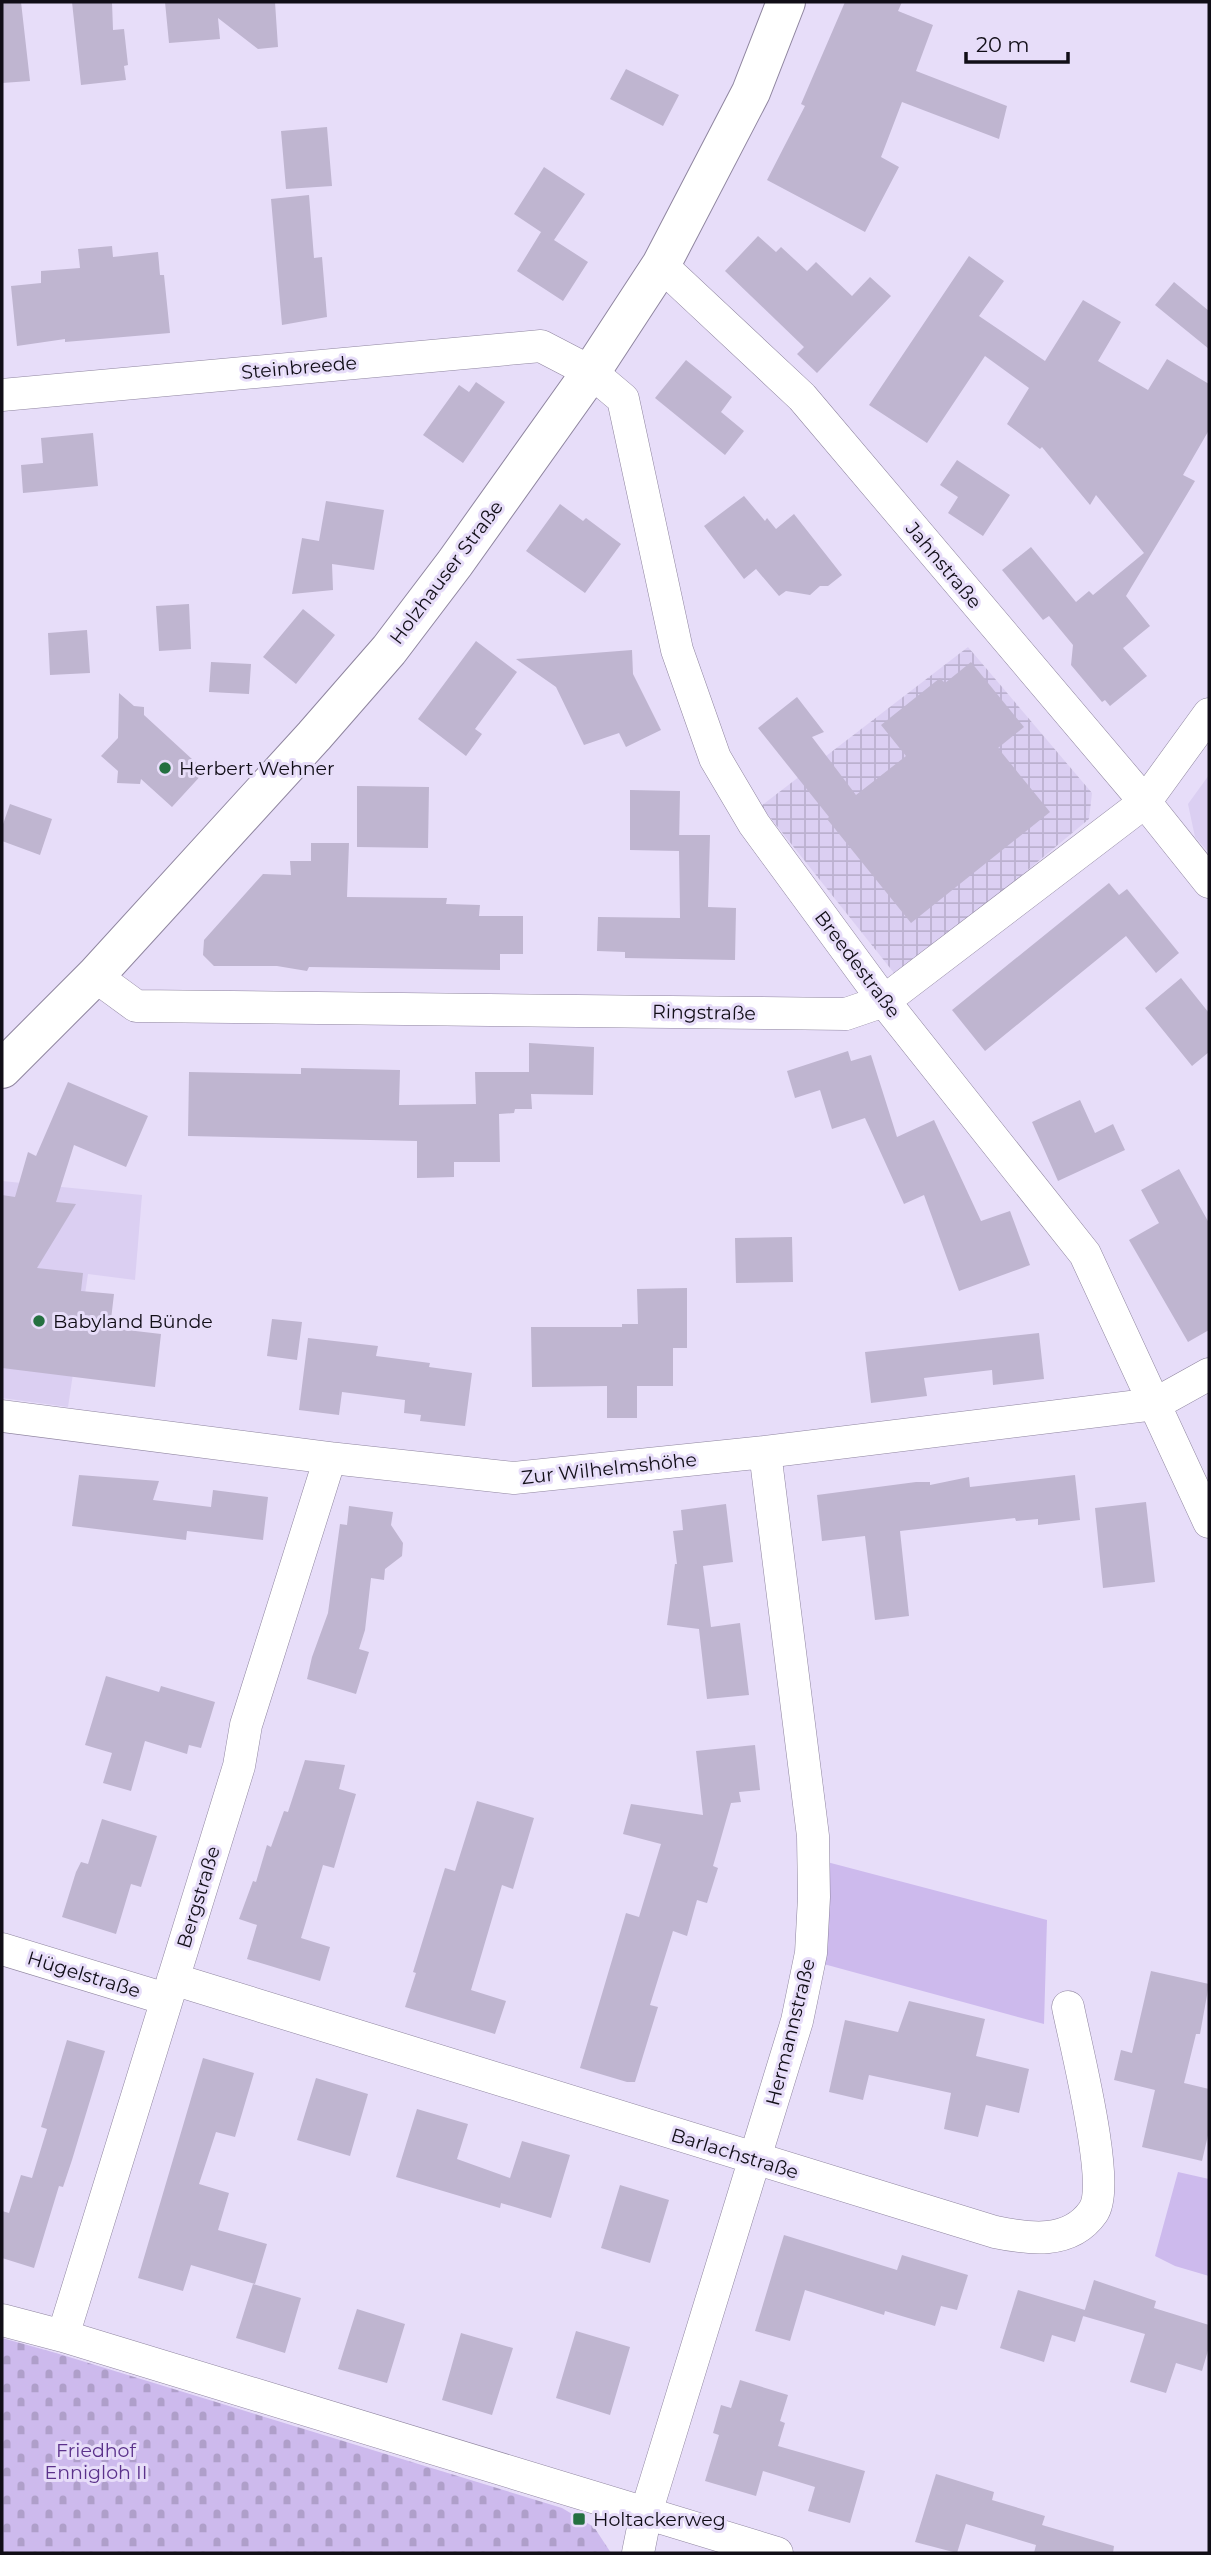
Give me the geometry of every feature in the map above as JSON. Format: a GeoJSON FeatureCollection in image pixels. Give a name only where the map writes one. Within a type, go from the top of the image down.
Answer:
{"type":"FeatureCollection","features":[{"type":"Feature","properties":{"kind":"street","name":"Holzhauser Straße"},"geometry":{"type":"LineString","coordinates":[[2,1069],[95,976],[314,736],[389,650],[455,563],[591,372],[661,265],[751,92],[786,2]]}},
{"type":"Feature","properties":{"kind":"street","name":"Jahnstraße"},"geometry":{"type":"LineString","coordinates":[[661,265],[802,397],[1145,802],[1209,882]]}},
{"type":"Feature","properties":{"kind":"street","name":"Steinbreede"},"geometry":{"type":"LineString","coordinates":[[2,395],[541,346],[591,372]]}},
{"type":"Feature","properties":{"kind":"street","name":"Breedestraße"},"geometry":{"type":"LineString","coordinates":[[591,372],[623,398],[677,650],[715,758],[754,824],[884,1001],[1085,1255],[1209,1522]]}},
{"type":"Feature","properties":{"kind":"street","name":"Ringstraße"},"geometry":{"type":"LineString","coordinates":[[95,976],[136,1006],[846,1014],[884,1001],[1145,802],[1209,714]]}},
{"type":"Feature","properties":{"kind":"street","name":"Zur Wilhelmshöhe"},"geometry":{"type":"LineString","coordinates":[[2,1416],[330,1458],[514,1478],[765,1452],[1155,1404],[1209,1374]]}},
{"type":"Feature","properties":{"kind":"street","name":"Hermannstraße"},"geometry":{"type":"LineString","coordinates":[[638,2553],[646,2513],[797,2021],[811,1953],[813,1836],[765,1452]]}},
{"type":"Feature","properties":{"kind":"street","name":"Bergstraße"},"geometry":{"type":"LineString","coordinates":[[63,2336],[239,1766],[246,1726],[330,1458]]}},
{"type":"Feature","properties":{"kind":"street","name":"Hügelstraße"},"geometry":{"type":"LineString","coordinates":[[2,1950],[169,1989]]}},
{"type":"Feature","properties":{"kind":"street","name":"Barlachstraße"},"geometry":{"type":"LineString","coordinates":[[169,1989],[546,2093],[755,2160],[995,2232],[1040,2238],[1062,2236],[1095,2211],[1098,2189],[1098,2159],[1068,2007]]}},
{"type":"Feature","properties":{"kind":"street"},"geometry":{"type":"LineString","coordinates":[[2,2320],[63,2336],[777,2553]]}},
{"type":"Feature","properties":{"kind":"shaded area"},"geometry":{"type":"Polygon","coordinates":[[[968,647],[1092,793],[1089,819],[898,978],[761,806],[968,647]]]}},
{"type":"Feature","properties":{"kind":"shaded area"},"geometry":{"type":"Polygon","coordinates":[[[1209,775],[1209,853],[1195,837],[1188,804],[1209,775]]]}},
{"type":"Feature","properties":{"kind":"shaded area"},"geometry":{"type":"Polygon","coordinates":[[[2,1181],[142,1195],[135,1280],[88,1274],[68,1407],[2,1398],[2,1181]]]}},
{"type":"Feature","properties":{"kind":"green space"},"geometry":{"type":"Polygon","coordinates":[[[827,1862],[1047,1920],[1044,2024],[820,1963],[827,1862]]]}},
{"type":"Feature","properties":{"kind":"green space"},"geometry":{"type":"Polygon","coordinates":[[[1178,2172],[1209,2179],[1209,2276],[1175,2266],[1155,2256],[1178,2172]]]}},
{"type":"Feature","properties":{"kind":"green space","name":"Friedhof Ennigloh II"},"geometry":{"type":"Polygon","coordinates":[[[2,2338],[562,2508],[594,2527],[611,2553],[2,2553],[2,2338]]]}},
{"type":"Feature","properties":{"kind":"building"},"geometry":{"type":"Polygon","coordinates":[[[2,2],[21,2],[30,81],[2,83],[2,2]]]}},
{"type":"Feature","properties":{"kind":"building"},"geometry":{"type":"Polygon","coordinates":[[[72,2],[112,2],[113,30],[124,29],[128,65],[124,66],[126,80],[81,85],[72,2]]]}},
{"type":"Feature","properties":{"kind":"building"},"geometry":{"type":"Polygon","coordinates":[[[165,2],[275,2],[278,47],[258,49],[218,18],[220,39],[169,43],[165,2]]]}},
{"type":"Feature","properties":{"kind":"building"},"geometry":{"type":"Polygon","coordinates":[[[845,2],[902,2],[898,11],[933,25],[916,71],[1007,106],[999,139],[902,102],[881,157],[899,167],[865,232],[767,180],[805,106],[801,104],[845,2]]]}},
{"type":"Feature","properties":{"kind":"building"},"geometry":{"type":"Polygon","coordinates":[[[626,69],[679,95],[663,126],[610,99],[626,69]]]}},
{"type":"Feature","properties":{"kind":"building"},"geometry":{"type":"Polygon","coordinates":[[[327,127],[332,186],[286,189],[281,131],[327,127]]]}},
{"type":"Feature","properties":{"kind":"building"},"geometry":{"type":"Polygon","coordinates":[[[544,167],[585,194],[554,240],[588,262],[563,301],[517,271],[541,232],[514,214],[544,167]]]}},
{"type":"Feature","properties":{"kind":"building"},"geometry":{"type":"Polygon","coordinates":[[[309,195],[314,258],[322,257],[327,317],[282,325],[271,199],[309,195]]]}},
{"type":"Feature","properties":{"kind":"building"},"geometry":{"type":"Polygon","coordinates":[[[758,236],[776,252],[781,247],[807,271],[816,262],[852,296],[870,277],[891,296],[817,373],[797,354],[804,347],[725,271],[758,236]]]}},
{"type":"Feature","properties":{"kind":"building"},"geometry":{"type":"Polygon","coordinates":[[[112,246],[113,257],[158,252],[160,275],[164,275],[170,333],[65,342],[65,339],[17,346],[11,286],[41,283],[41,271],[80,268],[78,249],[112,246]]]}},
{"type":"Feature","properties":{"kind":"building"},"geometry":{"type":"Polygon","coordinates":[[[969,256],[1004,281],[979,316],[1045,361],[1083,300],[1121,322],[1098,361],[1148,390],[1167,359],[1209,384],[1209,430],[1183,475],[1195,481],[1126,596],[1150,626],[1123,648],[1147,676],[1110,706],[1105,700],[1102,702],[1071,665],[1073,645],[1049,616],[1043,620],[1002,570],[1031,547],[1076,602],[1089,591],[1093,595],[1144,553],[1096,495],[1090,505],[1042,447],[1040,449],[1007,424],[1029,388],[985,356],[927,443],[869,405],[969,256]]]}},
{"type":"Feature","properties":{"kind":"building"},"geometry":{"type":"Polygon","coordinates":[[[1174,282],[1209,311],[1209,349],[1155,305],[1174,282]]]}},
{"type":"Feature","properties":{"kind":"building"},"geometry":{"type":"Polygon","coordinates":[[[686,360],[732,397],[721,412],[744,431],[725,455],[655,398],[686,360]]]}},
{"type":"Feature","properties":{"kind":"building"},"geometry":{"type":"Polygon","coordinates":[[[476,382],[505,402],[463,463],[423,435],[459,385],[469,392],[476,382]]]}},
{"type":"Feature","properties":{"kind":"building"},"geometry":{"type":"Polygon","coordinates":[[[93,433],[98,486],[23,493],[21,465],[43,463],[41,438],[93,433]]]}},
{"type":"Feature","properties":{"kind":"building"},"geometry":{"type":"Polygon","coordinates":[[[957,460],[1010,495],[983,536],[948,513],[958,497],[940,485],[957,460]]]}},
{"type":"Feature","properties":{"kind":"building"},"geometry":{"type":"Polygon","coordinates":[[[744,496],[765,521],[767,518],[776,529],[794,514],[842,575],[828,586],[820,586],[810,595],[786,591],[779,596],[756,569],[744,579],[704,526],[744,496]]]}},
{"type":"Feature","properties":{"kind":"building"},"geometry":{"type":"Polygon","coordinates":[[[326,501],[384,510],[374,570],[332,564],[333,590],[292,594],[302,538],[319,541],[326,501]]]}},
{"type":"Feature","properties":{"kind":"building"},"geometry":{"type":"Polygon","coordinates":[[[560,504],[583,521],[586,518],[621,544],[585,593],[526,551],[560,504]]]}},
{"type":"Feature","properties":{"kind":"building"},"geometry":{"type":"Polygon","coordinates":[[[189,604],[191,649],[159,651],[156,606],[189,604]]]}},
{"type":"Feature","properties":{"kind":"building"},"geometry":{"type":"Polygon","coordinates":[[[303,609],[335,635],[296,684],[263,657],[303,609]]]}},
{"type":"Feature","properties":{"kind":"building"},"geometry":{"type":"Polygon","coordinates":[[[87,630],[90,673],[50,675],[48,633],[87,630]]]}},
{"type":"Feature","properties":{"kind":"building"},"geometry":{"type":"Polygon","coordinates":[[[476,641],[517,672],[475,729],[482,734],[466,756],[418,719],[476,641]]]}},
{"type":"Feature","properties":{"kind":"building"},"geometry":{"type":"Polygon","coordinates":[[[632,650],[633,674],[661,730],[626,747],[619,733],[584,745],[556,687],[516,659],[632,650]]]}},
{"type":"Feature","properties":{"kind":"building"},"geometry":{"type":"Polygon","coordinates":[[[211,662],[251,664],[249,694],[209,692],[211,662]]]}},
{"type":"Feature","properties":{"kind":"building"},"geometry":{"type":"Polygon","coordinates":[[[971,662],[1024,727],[998,748],[1050,812],[911,923],[758,728],[797,697],[824,732],[812,737],[856,795],[906,756],[881,725],[940,678],[945,683],[971,662]]]}},
{"type":"Feature","properties":{"kind":"building"},"geometry":{"type":"Polygon","coordinates":[[[119,693],[134,706],[144,707],[144,715],[205,771],[172,807],[141,779],[140,784],[117,783],[118,771],[101,756],[118,738],[119,693]]]}},
{"type":"Feature","properties":{"kind":"building"},"geometry":{"type":"Polygon","coordinates":[[[357,786],[429,787],[428,848],[357,847],[357,786]]]}},
{"type":"Feature","properties":{"kind":"building"},"geometry":{"type":"Polygon","coordinates":[[[630,790],[680,791],[679,835],[710,835],[708,907],[736,908],[735,960],[625,958],[625,952],[597,951],[598,917],[680,918],[679,851],[630,850],[630,790]]]}},
{"type":"Feature","properties":{"kind":"building"},"geometry":{"type":"Polygon","coordinates":[[[10,804],[52,819],[40,855],[2,841],[2,827],[10,804]]]}},
{"type":"Feature","properties":{"kind":"building"},"geometry":{"type":"Polygon","coordinates":[[[311,843],[349,843],[347,897],[447,898],[446,904],[480,905],[479,916],[523,916],[523,954],[500,954],[500,970],[309,967],[307,971],[277,966],[214,966],[203,955],[204,940],[263,874],[291,875],[290,861],[311,861],[311,843]]]}},
{"type":"Feature","properties":{"kind":"building"},"geometry":{"type":"Polygon","coordinates":[[[1109,883],[1119,895],[1127,889],[1179,953],[1156,973],[1126,936],[985,1051],[952,1010],[1109,883]]]}},
{"type":"Feature","properties":{"kind":"building"},"geometry":{"type":"Polygon","coordinates":[[[1181,978],[1209,1013],[1209,1052],[1192,1066],[1145,1008],[1181,978]]]}},
{"type":"Feature","properties":{"kind":"building"},"geometry":{"type":"Polygon","coordinates":[[[529,1043],[594,1047],[593,1095],[531,1094],[532,1109],[515,1109],[514,1113],[499,1114],[500,1162],[454,1162],[454,1177],[417,1178],[417,1141],[188,1136],[189,1072],[301,1074],[301,1068],[400,1070],[399,1105],[476,1104],[475,1072],[529,1072],[529,1043]]]}},
{"type":"Feature","properties":{"kind":"building"},"geometry":{"type":"Polygon","coordinates":[[[848,1051],[851,1061],[871,1055],[897,1137],[934,1120],[981,1221],[1010,1211],[1030,1265],[959,1291],[924,1195],[904,1204],[865,1118],[832,1129],[820,1090],[795,1098],[787,1071],[848,1051]]]}},
{"type":"Feature","properties":{"kind":"building"},"geometry":{"type":"Polygon","coordinates":[[[68,1082],[148,1116],[126,1167],[74,1145],[56,1202],[76,1204],[37,1268],[83,1273],[81,1291],[114,1294],[110,1328],[161,1334],[155,1387],[2,1368],[2,1195],[15,1197],[28,1152],[36,1156],[68,1082]]]}},
{"type":"Feature","properties":{"kind":"building"},"geometry":{"type":"Polygon","coordinates":[[[1080,1100],[1095,1133],[1113,1124],[1125,1150],[1058,1181],[1032,1122],[1080,1100]]]}},
{"type":"Feature","properties":{"kind":"building"},"geometry":{"type":"Polygon","coordinates":[[[1179,1169],[1209,1223],[1209,1330],[1188,1342],[1129,1240],[1159,1223],[1141,1190],[1179,1169]]]}},
{"type":"Feature","properties":{"kind":"building"},"geometry":{"type":"Polygon","coordinates":[[[792,1237],[793,1282],[736,1283],[735,1238],[792,1237]]]}},
{"type":"Feature","properties":{"kind":"building"},"geometry":{"type":"Polygon","coordinates":[[[687,1288],[687,1348],[673,1348],[673,1386],[637,1386],[637,1418],[607,1418],[607,1386],[532,1387],[531,1327],[622,1327],[622,1324],[638,1324],[637,1289],[687,1288]]]}},
{"type":"Feature","properties":{"kind":"building"},"geometry":{"type":"Polygon","coordinates":[[[272,1319],[302,1322],[297,1360],[267,1356],[272,1319]]]}},
{"type":"Feature","properties":{"kind":"building"},"geometry":{"type":"Polygon","coordinates":[[[1039,1333],[1044,1379],[993,1385],[992,1370],[924,1378],[927,1396],[871,1403],[865,1352],[1039,1333]]]}},
{"type":"Feature","properties":{"kind":"building"},"geometry":{"type":"Polygon","coordinates":[[[308,1338],[378,1346],[376,1356],[430,1363],[429,1367],[472,1373],[465,1426],[420,1421],[421,1415],[404,1413],[405,1400],[342,1392],[339,1415],[299,1410],[308,1338]]]}},
{"type":"Feature","properties":{"kind":"building"},"geometry":{"type":"Polygon","coordinates":[[[79,1475],[159,1481],[153,1500],[211,1507],[213,1490],[268,1497],[263,1540],[187,1531],[186,1540],[72,1526],[79,1475]]]}},
{"type":"Feature","properties":{"kind":"building"},"geometry":{"type":"Polygon","coordinates":[[[1075,1475],[1080,1520],[1038,1525],[1038,1519],[1016,1521],[1015,1518],[900,1531],[909,1616],[875,1620],[865,1536],[822,1541],[817,1495],[916,1482],[930,1482],[930,1485],[969,1477],[970,1487],[1075,1475]]]}},
{"type":"Feature","properties":{"kind":"building"},"geometry":{"type":"Polygon","coordinates":[[[1146,1502],[1155,1582],[1103,1588],[1095,1508],[1146,1502]]]}},
{"type":"Feature","properties":{"kind":"building"},"geometry":{"type":"Polygon","coordinates":[[[726,1504],[733,1562],[703,1566],[711,1627],[740,1623],[749,1695],[707,1699],[699,1629],[667,1625],[677,1564],[673,1531],[683,1530],[681,1510],[726,1504]]]}},
{"type":"Feature","properties":{"kind":"building"},"geometry":{"type":"Polygon","coordinates":[[[349,1506],[393,1512],[391,1525],[403,1543],[402,1556],[385,1569],[384,1580],[371,1578],[365,1630],[359,1649],[369,1652],[356,1694],[307,1679],[328,1613],[340,1524],[347,1525],[349,1506]]]}},
{"type":"Feature","properties":{"kind":"building"},"geometry":{"type":"Polygon","coordinates":[[[106,1676],[159,1692],[161,1686],[215,1702],[201,1748],[189,1745],[187,1754],[145,1741],[131,1791],[103,1783],[112,1753],[85,1745],[106,1676]]]}},
{"type":"Feature","properties":{"kind":"building"},"geometry":{"type":"Polygon","coordinates":[[[755,1745],[760,1790],[739,1792],[741,1802],[731,1803],[713,1866],[718,1868],[707,1903],[697,1900],[687,1936],[673,1931],[650,2005],[658,2007],[635,2082],[580,2068],[626,1913],[639,1917],[661,1844],[623,1834],[631,1804],[703,1815],[696,1751],[755,1745]]]}},
{"type":"Feature","properties":{"kind":"building"},"geometry":{"type":"Polygon","coordinates":[[[305,1760],[345,1765],[339,1789],[356,1794],[334,1868],[323,1865],[301,1938],[330,1947],[320,1981],[247,1959],[257,1925],[239,1919],[253,1881],[256,1882],[267,1845],[271,1847],[284,1811],[288,1812],[305,1760]]]}},
{"type":"Feature","properties":{"kind":"building"},"geometry":{"type":"Polygon","coordinates":[[[477,1801],[534,1818],[513,1889],[502,1885],[471,1990],[506,2001],[495,2034],[405,2007],[445,1868],[455,1871],[477,1801]]]}},
{"type":"Feature","properties":{"kind":"building"},"geometry":{"type":"Polygon","coordinates":[[[102,1819],[157,1836],[141,1887],[131,1884],[116,1934],[62,1917],[76,1872],[81,1862],[88,1864],[102,1819]]]}},
{"type":"Feature","properties":{"kind":"building"},"geometry":{"type":"Polygon","coordinates":[[[1151,1971],[1209,1984],[1200,2034],[1196,2034],[1184,2083],[1209,2089],[1209,2131],[1202,2161],[1142,2147],[1155,2090],[1114,2080],[1121,2050],[1132,2053],[1151,1971]]]}},
{"type":"Feature","properties":{"kind":"building"},"geometry":{"type":"Polygon","coordinates":[[[909,2001],[985,2019],[976,2056],[1029,2069],[1019,2113],[986,2105],[978,2137],[944,2129],[951,2093],[869,2075],[863,2100],[829,2092],[845,2020],[898,2032],[909,2001]]]}},
{"type":"Feature","properties":{"kind":"building"},"geometry":{"type":"Polygon","coordinates":[[[67,2040],[105,2051],[72,2160],[63,2187],[59,2186],[34,2268],[2,2258],[2,2211],[9,2213],[21,2175],[32,2178],[47,2129],[41,2127],[67,2040]]]}},
{"type":"Feature","properties":{"kind":"building"},"geometry":{"type":"Polygon","coordinates":[[[203,2058],[254,2073],[235,2137],[216,2132],[199,2184],[229,2193],[218,2230],[267,2244],[255,2284],[191,2265],[183,2291],[138,2278],[203,2058]]]}},
{"type":"Feature","properties":{"kind":"building"},"geometry":{"type":"Polygon","coordinates":[[[316,2078],[368,2094],[350,2156],[297,2140],[316,2078]]]}},
{"type":"Feature","properties":{"kind":"building"},"geometry":{"type":"Polygon","coordinates":[[[417,2109],[468,2124],[457,2159],[510,2178],[522,2141],[570,2155],[551,2218],[501,2203],[500,2208],[396,2177],[417,2109]]]}},
{"type":"Feature","properties":{"kind":"building"},"geometry":{"type":"Polygon","coordinates":[[[620,2185],[669,2200],[650,2263],[601,2248],[620,2185]]]}},
{"type":"Feature","properties":{"kind":"building"},"geometry":{"type":"Polygon","coordinates":[[[784,2235],[897,2270],[902,2255],[968,2275],[957,2310],[941,2306],[935,2326],[885,2311],[884,2315],[805,2290],[790,2341],[755,2331],[784,2235]]]}},
{"type":"Feature","properties":{"kind":"building"},"geometry":{"type":"Polygon","coordinates":[[[1094,2280],[1156,2301],[1154,2308],[1209,2325],[1209,2347],[1202,2371],[1176,2363],[1166,2393],[1130,2382],[1145,2334],[1083,2316],[1094,2280]]]}},
{"type":"Feature","properties":{"kind":"building"},"geometry":{"type":"Polygon","coordinates":[[[253,2284],[301,2298],[285,2353],[236,2338],[253,2284]]]}},
{"type":"Feature","properties":{"kind":"building"},"geometry":{"type":"Polygon","coordinates":[[[1018,2290],[1085,2310],[1075,2342],[1052,2335],[1044,2362],[1000,2348],[1018,2290]]]}},
{"type":"Feature","properties":{"kind":"building"},"geometry":{"type":"Polygon","coordinates":[[[357,2309],[405,2324],[387,2383],[338,2369],[357,2309]]]}},
{"type":"Feature","properties":{"kind":"building"},"geometry":{"type":"Polygon","coordinates":[[[576,2331],[630,2347],[610,2415],[556,2398],[576,2331]]]}},
{"type":"Feature","properties":{"kind":"building"},"geometry":{"type":"Polygon","coordinates":[[[461,2333],[513,2348],[492,2415],[442,2400],[461,2333]]]}},
{"type":"Feature","properties":{"kind":"building"},"geometry":{"type":"Polygon","coordinates":[[[740,2380],[788,2395],[780,2421],[785,2423],[778,2446],[865,2471],[850,2523],[808,2511],[815,2487],[763,2471],[756,2496],[705,2481],[719,2435],[713,2433],[721,2405],[731,2408],[740,2380]]]}},
{"type":"Feature","properties":{"kind":"building"},"geometry":{"type":"Polygon","coordinates":[[[936,2474],[994,2492],[992,2500],[1045,2516],[1042,2525],[1114,2546],[1113,2553],[1034,2553],[1036,2545],[966,2524],[957,2553],[915,2542],[936,2474]]]}},
{"type":"Feature","properties":{"kind":"place","name":"Herbert Wehner"},"geometry":{"type":"Point","coordinates":[165,768]}},
{"type":"Feature","properties":{"kind":"place","name":"Babyland Bünde"},"geometry":{"type":"Point","coordinates":[39,1321]}},
{"type":"Feature","properties":{"kind":"place","name":"Holtackerweg"},"geometry":{"type":"Point","coordinates":[579,2519]}}]}
